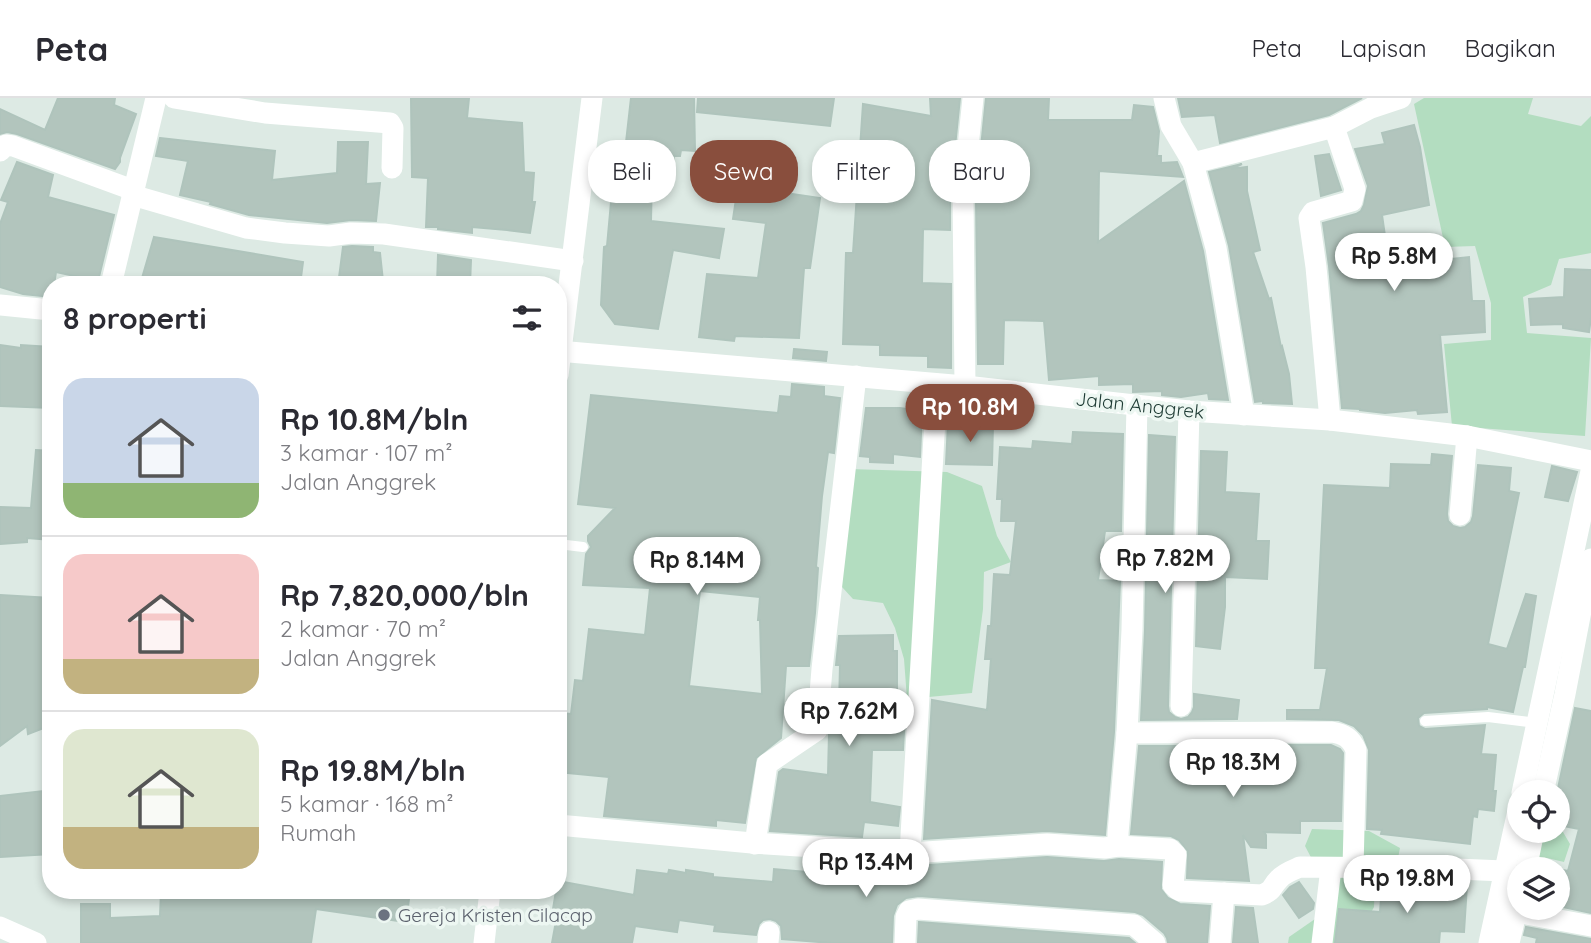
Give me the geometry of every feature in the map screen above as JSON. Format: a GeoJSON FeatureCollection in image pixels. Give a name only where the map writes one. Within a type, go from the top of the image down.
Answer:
{"type":"FeatureCollection","features":[{"type":"Feature","properties":{"kind":"street"},"geometry":{"type":"LineString","coordinates":[[113,276],[156,98]]}},
{"type":"Feature","properties":{"kind":"street"},"geometry":{"type":"LineString","coordinates":[[174,98],[265,113],[390,123],[393,128],[392,168]]}},
{"type":"Feature","properties":{"kind":"street"},"geometry":{"type":"LineString","coordinates":[[567,303],[592,98]]}},
{"type":"Feature","properties":{"kind":"street"},"geometry":{"type":"LineString","coordinates":[[965,386],[963,195],[973,98]]}},
{"type":"Feature","properties":{"kind":"street"},"geometry":{"type":"LineString","coordinates":[[1164,98],[1171,126],[1193,163],[1216,248],[1244,415]]}},
{"type":"Feature","properties":{"kind":"street"},"geometry":{"type":"LineString","coordinates":[[1193,163],[1334,127],[1371,108],[1401,98]]}},
{"type":"Feature","properties":{"kind":"street"},"geometry":{"type":"LineString","coordinates":[[1330,420],[1309,219],[1313,212],[1352,201],[1355,195],[1334,127]]}},
{"type":"Feature","properties":{"kind":"street"},"geometry":{"type":"LineString","coordinates":[[0,151],[6,145],[13,146],[132,192],[246,228],[329,236],[351,233],[383,234],[573,261]]}},
{"type":"Feature","properties":{"kind":"street"},"geometry":{"type":"LineString","coordinates":[[0,305],[42,309]]}},
{"type":"Feature","properties":{"kind":"street","name":"Jalan Anggrek"},"geometry":{"type":"LineString","coordinates":[[567,352],[965,386],[1189,411],[1330,420],[1468,436],[1591,461]]}},
{"type":"Feature","properties":{"kind":"street"},"geometry":{"type":"LineString","coordinates":[[755,844],[767,764],[817,730],[856,376]]}},
{"type":"Feature","properties":{"kind":"street"},"geometry":{"type":"LineString","coordinates":[[910,853],[937,384]]}},
{"type":"Feature","properties":{"kind":"street"},"geometry":{"type":"LineString","coordinates":[[1118,846],[1132,629],[1137,405]]}},
{"type":"Feature","properties":{"kind":"street"},"geometry":{"type":"LineString","coordinates":[[1181,706],[1189,411]]}},
{"type":"Feature","properties":{"kind":"street"},"geometry":{"type":"LineString","coordinates":[[1460,515],[1468,436]]}},
{"type":"Feature","properties":{"kind":"street"},"geometry":{"type":"LineString","coordinates":[[1525,780],[1591,471]]}},
{"type":"Feature","properties":{"kind":"street"},"geometry":{"type":"LineString","coordinates":[[1546,780],[1591,559]]}},
{"type":"Feature","properties":{"kind":"street"},"geometry":{"type":"LineString","coordinates":[[1127,733],[1343,734],[1356,750],[1353,868]]}},
{"type":"Feature","properties":{"kind":"street"},"geometry":{"type":"LineString","coordinates":[[567,826],[755,844],[910,853],[1047,844],[1170,849],[1176,855],[1173,885],[1177,889],[1262,895],[1272,890],[1278,879],[1300,867],[1507,870]]}},
{"type":"Feature","properties":{"kind":"street"},"geometry":{"type":"LineString","coordinates":[[1322,943],[1331,868]]}},
{"type":"Feature","properties":{"kind":"street"},"geometry":{"type":"LineString","coordinates":[[1489,943],[1507,892]]}},
{"type":"Feature","properties":{"kind":"street"},"geometry":{"type":"LineString","coordinates":[[1220,943],[1224,893]]}},
{"type":"Feature","properties":{"kind":"street"},"geometry":{"type":"LineString","coordinates":[[484,943],[489,899]]}},
{"type":"Feature","properties":{"kind":"street"},"geometry":{"type":"LineString","coordinates":[[905,943],[906,917],[909,911],[918,909],[1134,925],[1155,943]]}},
{"type":"Feature","properties":{"kind":"street"},"geometry":{"type":"LineString","coordinates":[[1509,943],[1514,920]]}},
{"type":"Feature","properties":{"kind":"street"},"geometry":{"type":"LineString","coordinates":[[1570,920],[1591,926]]}},
{"type":"Feature","properties":{"kind":"street"},"geometry":{"type":"LineString","coordinates":[[0,927],[36,943]]}},
{"type":"Feature","properties":{"kind":"lane"},"geometry":{"type":"LineString","coordinates":[[567,545],[583,547]]}},
{"type":"Feature","properties":{"kind":"lane"},"geometry":{"type":"LineString","coordinates":[[1425,721],[1489,718],[1537,723]]}},
{"type":"Feature","properties":{"kind":"green space"},"geometry":{"type":"Polygon","coordinates":[[[1424,98],[1533,98],[1528,114],[1581,126],[1591,116],[1591,253],[1559,259],[1551,285],[1523,297],[1527,333],[1591,338],[1585,436],[1452,426],[1444,344],[1491,340],[1491,303],[1475,246],[1445,247],[1414,104],[1424,98]]]}},
{"type":"Feature","properties":{"kind":"green space"},"geometry":{"type":"Polygon","coordinates":[[[849,469],[947,472],[982,486],[997,536],[1011,562],[984,572],[983,609],[972,693],[907,699],[904,659],[895,628],[883,603],[853,599],[832,576],[849,469]]]}},
{"type":"Feature","properties":{"kind":"green space"},"geometry":{"type":"Polygon","coordinates":[[[1312,829],[1369,831],[1400,848],[1396,868],[1375,877],[1374,907],[1362,929],[1361,943],[1288,943],[1289,937],[1315,919],[1324,882],[1305,846],[1312,829]]]}},
{"type":"Feature","properties":{"kind":"green space"},"geometry":{"type":"Polygon","coordinates":[[[1515,843],[1570,844],[1566,857],[1511,857],[1515,843]]]}},
{"type":"Feature","properties":{"kind":"green space"},"geometry":{"type":"Polygon","coordinates":[[[1507,871],[1507,906],[1488,935],[1507,871]]]}},
{"type":"Feature","properties":{"kind":"building"},"geometry":{"type":"Polygon","coordinates":[[[58,98],[115,98],[114,105],[136,114],[120,162],[115,169],[17,134],[0,134],[0,109],[45,130],[58,98]]]}},
{"type":"Feature","properties":{"kind":"building"},"geometry":{"type":"Polygon","coordinates":[[[411,98],[469,98],[467,118],[522,123],[524,172],[534,173],[532,202],[535,202],[530,233],[472,227],[472,233],[426,227],[428,178],[412,177],[411,98]]]}},
{"type":"Feature","properties":{"kind":"building"},"geometry":{"type":"Polygon","coordinates":[[[631,98],[694,98],[695,140],[690,140],[690,151],[681,150],[680,156],[676,156],[676,140],[626,140],[631,98]]]}},
{"type":"Feature","properties":{"kind":"building"},"geometry":{"type":"Polygon","coordinates":[[[698,98],[834,98],[830,126],[697,112],[698,98]]]}},
{"type":"Feature","properties":{"kind":"building"},"geometry":{"type":"Polygon","coordinates":[[[930,98],[960,98],[956,140],[929,140],[929,203],[950,203],[950,230],[923,229],[922,283],[951,284],[951,368],[928,367],[928,356],[880,355],[880,345],[843,344],[846,253],[853,253],[856,203],[915,203],[915,140],[861,140],[863,104],[931,116],[930,98]]]}},
{"type":"Feature","properties":{"kind":"building"},"geometry":{"type":"Polygon","coordinates":[[[986,98],[1049,98],[1048,120],[1132,120],[1134,105],[1153,107],[1159,131],[1157,156],[1161,156],[1161,163],[1177,162],[1183,177],[1099,171],[1098,242],[1184,181],[1203,251],[1228,400],[1209,399],[1208,393],[1181,397],[1162,395],[1162,391],[1133,392],[1133,384],[1099,385],[1099,376],[1049,380],[1044,321],[1004,320],[1003,364],[978,364],[976,203],[1030,203],[1030,140],[982,140],[986,98]]]}},
{"type":"Feature","properties":{"kind":"building"},"geometry":{"type":"Polygon","coordinates":[[[1178,98],[1362,98],[1329,115],[1220,143],[1215,115],[1182,117],[1178,98]]]}},
{"type":"Feature","properties":{"kind":"building"},"geometry":{"type":"Polygon","coordinates":[[[1414,125],[1429,205],[1382,215],[1388,257],[1393,256],[1394,265],[1469,257],[1472,301],[1484,301],[1485,332],[1440,335],[1447,412],[1418,414],[1417,410],[1385,413],[1342,408],[1323,223],[1356,214],[1364,205],[1368,186],[1355,149],[1385,144],[1382,133],[1414,125]]]}},
{"type":"Feature","properties":{"kind":"building"},"geometry":{"type":"Polygon","coordinates":[[[160,138],[275,151],[272,180],[337,173],[338,142],[368,142],[366,184],[380,183],[376,221],[327,223],[249,215],[180,195],[188,161],[156,156],[160,138]]]}},
{"type":"Feature","properties":{"kind":"building"},"geometry":{"type":"Polygon","coordinates":[[[1329,154],[1341,190],[1321,196],[1315,156],[1329,154]]]}},
{"type":"Feature","properties":{"kind":"building"},"geometry":{"type":"Polygon","coordinates":[[[17,162],[53,175],[48,197],[114,215],[99,276],[75,276],[56,272],[55,276],[42,276],[42,296],[0,287],[0,224],[8,202],[1,200],[17,162]]]}},
{"type":"Feature","properties":{"kind":"building"},"geometry":{"type":"Polygon","coordinates":[[[1242,164],[1231,169],[1247,167],[1247,191],[1260,250],[1253,252],[1269,299],[1271,298],[1289,374],[1292,404],[1255,402],[1229,246],[1209,172],[1242,164]]]}},
{"type":"Feature","properties":{"kind":"building"},"geometry":{"type":"Polygon","coordinates":[[[798,195],[812,197],[812,203],[819,203],[810,268],[804,268],[799,338],[735,336],[734,341],[699,337],[707,274],[758,278],[766,223],[733,219],[735,203],[798,203],[798,195]]]}},
{"type":"Feature","properties":{"kind":"building"},"geometry":{"type":"Polygon","coordinates":[[[611,203],[651,203],[651,221],[724,229],[719,258],[673,250],[658,329],[615,324],[601,305],[604,247],[607,246],[611,203]]]}},
{"type":"Feature","properties":{"kind":"building"},"geometry":{"type":"Polygon","coordinates":[[[154,237],[303,262],[301,276],[143,276],[154,237]]]}},
{"type":"Feature","properties":{"kind":"building"},"geometry":{"type":"Polygon","coordinates":[[[343,247],[373,247],[373,252],[380,253],[382,276],[339,276],[343,247]]]}},
{"type":"Feature","properties":{"kind":"building"},"geometry":{"type":"Polygon","coordinates":[[[438,255],[471,260],[470,276],[437,276],[438,255]]]}},
{"type":"Feature","properties":{"kind":"building"},"geometry":{"type":"Polygon","coordinates":[[[1565,269],[1591,270],[1589,332],[1563,328],[1563,324],[1531,325],[1529,299],[1564,297],[1565,269]]]}},
{"type":"Feature","properties":{"kind":"building"},"geometry":{"type":"Polygon","coordinates":[[[0,345],[21,348],[21,345],[42,346],[42,408],[0,406],[0,345]]]}},
{"type":"Feature","properties":{"kind":"building"},"geometry":{"type":"Polygon","coordinates":[[[794,349],[827,352],[826,361],[793,358],[794,349]]]}},
{"type":"Feature","properties":{"kind":"building"},"geometry":{"type":"Polygon","coordinates":[[[792,384],[824,387],[824,396],[840,398],[834,453],[828,452],[822,496],[809,666],[786,666],[781,738],[756,758],[745,823],[716,820],[716,826],[604,816],[609,777],[567,773],[567,714],[571,714],[575,680],[583,681],[589,629],[645,635],[650,588],[583,585],[586,554],[591,547],[588,536],[615,508],[578,504],[591,395],[778,413],[780,396],[791,397],[792,384]],[[700,591],[689,686],[762,694],[758,620],[760,597],[700,591]]]}},
{"type":"Feature","properties":{"kind":"building"},"geometry":{"type":"Polygon","coordinates":[[[866,408],[922,411],[920,457],[893,454],[893,463],[870,462],[870,457],[860,456],[866,408]]]}},
{"type":"Feature","properties":{"kind":"building"},"geometry":{"type":"Polygon","coordinates":[[[948,423],[993,424],[992,465],[946,464],[948,423]]]}},
{"type":"Feature","properties":{"kind":"building"},"geometry":{"type":"Polygon","coordinates":[[[1073,432],[1123,434],[1121,531],[1105,531],[1098,580],[1120,581],[1114,732],[1105,835],[1046,831],[924,839],[932,700],[987,710],[991,659],[985,659],[988,626],[991,626],[994,574],[1010,575],[1016,521],[1001,521],[1002,499],[997,499],[1000,447],[1032,449],[1033,441],[1072,444],[1073,432]]]}},
{"type":"Feature","properties":{"kind":"building"},"geometry":{"type":"Polygon","coordinates":[[[1149,435],[1175,437],[1169,712],[1181,719],[1188,717],[1194,707],[1194,694],[1239,700],[1237,719],[1141,720],[1149,435]]]}},
{"type":"Feature","properties":{"kind":"building"},"geometry":{"type":"Polygon","coordinates":[[[36,450],[42,450],[42,539],[27,538],[27,542],[0,544],[0,507],[31,508],[36,450]]]}},
{"type":"Feature","properties":{"kind":"building"},"geometry":{"type":"Polygon","coordinates":[[[1201,451],[1227,452],[1225,492],[1259,494],[1256,541],[1269,541],[1267,579],[1225,577],[1220,649],[1196,646],[1201,451]]]}},
{"type":"Feature","properties":{"kind":"building"},"geometry":{"type":"Polygon","coordinates":[[[1432,454],[1452,456],[1447,514],[1448,521],[1453,526],[1465,527],[1471,522],[1478,465],[1511,468],[1509,491],[1519,493],[1488,644],[1507,649],[1526,594],[1536,596],[1525,667],[1513,712],[1487,707],[1424,713],[1418,718],[1419,726],[1425,729],[1485,725],[1481,754],[1496,755],[1494,811],[1478,809],[1477,817],[1473,816],[1470,844],[1381,834],[1382,830],[1367,829],[1369,750],[1363,735],[1354,726],[1339,720],[1287,719],[1287,710],[1320,710],[1327,668],[1315,668],[1324,485],[1390,488],[1391,464],[1431,465],[1432,454]]]}},
{"type":"Feature","properties":{"kind":"building"},"geometry":{"type":"Polygon","coordinates":[[[1552,466],[1577,472],[1568,501],[1545,497],[1552,466]]]}},
{"type":"Feature","properties":{"kind":"building"},"geometry":{"type":"Polygon","coordinates":[[[0,595],[42,597],[42,729],[28,734],[27,726],[0,746],[0,595]]]}},
{"type":"Feature","properties":{"kind":"building"},"geometry":{"type":"Polygon","coordinates":[[[893,635],[893,651],[897,651],[897,694],[906,696],[903,750],[872,750],[870,802],[900,807],[898,826],[864,822],[862,837],[770,831],[779,772],[783,769],[828,775],[833,705],[839,706],[840,665],[836,665],[839,636],[893,635]]]}},
{"type":"Feature","properties":{"kind":"building"},"geometry":{"type":"Polygon","coordinates":[[[1575,708],[1591,711],[1591,913],[1570,909],[1570,863],[1579,829],[1570,827],[1570,780],[1560,780],[1575,708]]]}},
{"type":"Feature","properties":{"kind":"building"},"geometry":{"type":"Polygon","coordinates":[[[1275,745],[1331,745],[1340,749],[1343,753],[1341,821],[1300,821],[1300,833],[1264,832],[1266,848],[1251,847],[1243,835],[1249,881],[1187,878],[1188,851],[1179,840],[1171,836],[1131,834],[1139,746],[1234,746],[1233,751],[1275,753],[1275,745]]]}},
{"type":"Feature","properties":{"kind":"building"},"geometry":{"type":"Polygon","coordinates":[[[42,791],[42,855],[0,857],[0,796],[42,791]]]}},
{"type":"Feature","properties":{"kind":"building"},"geometry":{"type":"Polygon","coordinates":[[[1047,857],[1162,862],[1161,889],[1168,898],[1180,904],[1210,906],[1207,943],[1168,943],[1164,933],[1143,915],[1135,912],[919,896],[906,898],[897,905],[893,916],[892,943],[831,943],[782,939],[781,926],[770,919],[759,924],[756,935],[714,931],[715,925],[679,920],[677,932],[635,926],[632,943],[552,943],[558,910],[553,909],[555,899],[567,899],[567,883],[634,895],[637,870],[668,874],[669,870],[686,873],[686,870],[713,874],[713,877],[773,882],[774,869],[807,872],[808,860],[860,863],[859,869],[865,869],[864,872],[913,875],[914,866],[1047,857]]]}},
{"type":"Feature","properties":{"kind":"building"},"geometry":{"type":"Polygon","coordinates":[[[1412,881],[1467,885],[1464,932],[1440,931],[1439,943],[1335,943],[1339,909],[1380,912],[1382,885],[1411,888],[1412,881]]]}},
{"type":"Feature","properties":{"kind":"building"},"geometry":{"type":"Polygon","coordinates":[[[1299,882],[1314,903],[1313,909],[1299,918],[1283,895],[1299,882]]]}},
{"type":"Feature","properties":{"kind":"building"},"geometry":{"type":"Polygon","coordinates":[[[161,899],[409,899],[406,922],[316,909],[311,943],[81,943],[81,904],[110,904],[110,918],[160,916],[161,899]]]}},
{"type":"Feature","properties":{"kind":"building"},"geometry":{"type":"Polygon","coordinates":[[[1236,907],[1253,908],[1258,943],[1233,943],[1236,907]]]}},
{"type":"Feature","properties":{"kind":"building"},"geometry":{"type":"Polygon","coordinates":[[[919,922],[1129,938],[1135,943],[918,943],[919,922]]]}},
{"type":"Feature","properties":{"kind":"building"},"geometry":{"type":"Polygon","coordinates":[[[1526,927],[1591,939],[1591,943],[1536,943],[1537,938],[1524,935],[1526,927]]]}},
{"type":"Feature","properties":{"kind":"place","name":"Gereja Kristen Cilacap"},"geometry":{"type":"Point","coordinates":[384,915]}}]}
